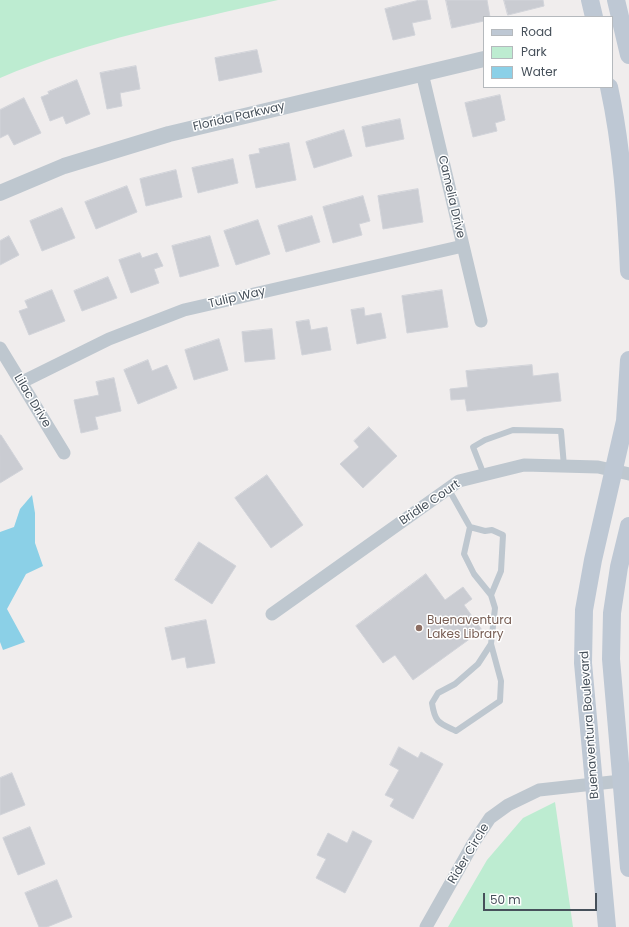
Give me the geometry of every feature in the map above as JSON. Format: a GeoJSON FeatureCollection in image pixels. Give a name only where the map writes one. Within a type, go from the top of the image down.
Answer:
{"type":"FeatureCollection","features":[{"type":"Feature","properties":{"kind":"main road"},"geometry":{"type":"LineString","coordinates":[[590,0],[594,16]]}},
{"type":"Feature","properties":{"kind":"main road"},"geometry":{"type":"LineString","coordinates":[[616,0],[621,27],[629,55]]}},
{"type":"Feature","properties":{"kind":"main road"},"geometry":{"type":"LineString","coordinates":[[609,88],[614,112],[626,211],[629,271]]}},
{"type":"Feature","properties":{"kind":"main road","name":"Buenaventura Boulevard"},"geometry":{"type":"LineString","coordinates":[[607,927],[583,663],[584,610],[593,560],[622,473],[629,360]]}},
{"type":"Feature","properties":{"kind":"main road"},"geometry":{"type":"LineString","coordinates":[[629,526],[619,567],[612,612],[611,636],[611,659],[629,868]]}},
{"type":"Feature","properties":{"kind":"street","name":"Florida Parkway"},"geometry":{"type":"LineString","coordinates":[[0,193],[64,166],[169,134],[483,59]]}},
{"type":"Feature","properties":{"kind":"street","name":"Camelia Drive"},"geometry":{"type":"LineString","coordinates":[[422,73],[481,321]]}},
{"type":"Feature","properties":{"kind":"street","name":"Tulip Way"},"geometry":{"type":"LineString","coordinates":[[22,382],[109,339],[184,310],[463,246]]}},
{"type":"Feature","properties":{"kind":"street","name":"Lilac Drive"},"geometry":{"type":"LineString","coordinates":[[0,348],[64,453]]}},
{"type":"Feature","properties":{"kind":"street","name":"Bridle Court"},"geometry":{"type":"LineString","coordinates":[[272,614],[459,481],[524,465],[598,467],[622,473]]}},
{"type":"Feature","properties":{"kind":"street","name":"Rider Circle"},"geometry":{"type":"LineString","coordinates":[[426,927],[474,842],[490,818],[508,805],[539,790],[621,781]]}},
{"type":"Feature","properties":{"kind":"lane"},"geometry":{"type":"LineString","coordinates":[[484,475],[473,447],[485,440],[513,430],[561,431],[564,466]]}},
{"type":"Feature","properties":{"kind":"lane"},"geometry":{"type":"LineString","coordinates":[[448,488],[470,527],[464,554],[474,574],[491,595],[495,608],[491,644],[500,681],[500,701],[456,731],[441,724],[434,716],[432,703],[438,694],[456,684],[478,664],[491,644]]}},
{"type":"Feature","properties":{"kind":"lane"},"geometry":{"type":"LineString","coordinates":[[470,527],[485,531],[492,530],[502,535],[501,571],[491,595]]}},
{"type":"Feature","properties":{"kind":"green space"},"geometry":{"type":"Polygon","coordinates":[[[0,0],[278,0],[172,24],[102,42],[0,78],[0,0]]]}},
{"type":"Feature","properties":{"kind":"green space"},"geometry":{"type":"Polygon","coordinates":[[[555,802],[573,927],[448,927],[487,860],[523,818],[555,802]]]}},
{"type":"Feature","properties":{"kind":"water"},"geometry":{"type":"Polygon","coordinates":[[[32,495],[35,513],[35,543],[43,566],[26,574],[7,609],[25,642],[3,650],[0,642],[0,532],[14,527],[20,509],[32,495]]]}},
{"type":"Feature","properties":{"kind":"building"},"geometry":{"type":"Polygon","coordinates":[[[420,0],[427,0],[431,19],[412,23],[415,35],[393,40],[385,9],[420,0]]]}},
{"type":"Feature","properties":{"kind":"building"},"geometry":{"type":"Polygon","coordinates":[[[446,0],[487,0],[490,16],[483,16],[483,21],[452,28],[446,0]]]}},
{"type":"Feature","properties":{"kind":"building"},"geometry":{"type":"Polygon","coordinates":[[[504,0],[543,0],[544,6],[508,15],[504,0]]]}},
{"type":"Feature","properties":{"kind":"building"},"geometry":{"type":"Polygon","coordinates":[[[257,50],[262,72],[219,81],[215,58],[257,50]]]}},
{"type":"Feature","properties":{"kind":"building"},"geometry":{"type":"Polygon","coordinates":[[[136,66],[140,89],[120,93],[122,106],[107,109],[100,73],[136,66]]]}},
{"type":"Feature","properties":{"kind":"building"},"geometry":{"type":"Polygon","coordinates":[[[77,80],[90,114],[66,124],[63,116],[50,121],[41,97],[49,94],[48,92],[77,80]]]}},
{"type":"Feature","properties":{"kind":"building"},"geometry":{"type":"Polygon","coordinates":[[[500,95],[505,120],[495,123],[497,131],[473,137],[465,103],[500,95]]]}},
{"type":"Feature","properties":{"kind":"building"},"geometry":{"type":"Polygon","coordinates":[[[24,98],[41,133],[14,145],[8,134],[0,138],[0,110],[24,98]]]}},
{"type":"Feature","properties":{"kind":"building"},"geometry":{"type":"Polygon","coordinates":[[[400,119],[404,139],[366,147],[362,127],[400,119]]]}},
{"type":"Feature","properties":{"kind":"building"},"geometry":{"type":"Polygon","coordinates":[[[344,130],[352,156],[314,168],[306,142],[344,130]]]}},
{"type":"Feature","properties":{"kind":"building"},"geometry":{"type":"Polygon","coordinates":[[[289,143],[296,180],[256,188],[249,155],[260,153],[259,149],[289,143]]]}},
{"type":"Feature","properties":{"kind":"building"},"geometry":{"type":"Polygon","coordinates":[[[233,159],[238,183],[198,193],[192,168],[233,159]]]}},
{"type":"Feature","properties":{"kind":"building"},"geometry":{"type":"Polygon","coordinates":[[[176,170],[182,197],[146,206],[140,179],[176,170]]]}},
{"type":"Feature","properties":{"kind":"building"},"geometry":{"type":"Polygon","coordinates":[[[127,186],[137,212],[96,229],[85,202],[127,186]]]}},
{"type":"Feature","properties":{"kind":"building"},"geometry":{"type":"Polygon","coordinates":[[[418,189],[423,222],[383,229],[378,196],[418,189]]]}},
{"type":"Feature","properties":{"kind":"building"},"geometry":{"type":"Polygon","coordinates":[[[363,196],[370,221],[359,224],[362,235],[333,243],[323,207],[363,196]]]}},
{"type":"Feature","properties":{"kind":"building"},"geometry":{"type":"Polygon","coordinates":[[[62,208],[75,238],[42,251],[30,221],[62,208]]]}},
{"type":"Feature","properties":{"kind":"building"},"geometry":{"type":"Polygon","coordinates":[[[312,216],[320,242],[286,252],[278,226],[312,216]]]}},
{"type":"Feature","properties":{"kind":"building"},"geometry":{"type":"Polygon","coordinates":[[[258,220],[270,254],[236,265],[224,231],[258,220]]]}},
{"type":"Feature","properties":{"kind":"building"},"geometry":{"type":"Polygon","coordinates":[[[9,236],[19,255],[0,265],[0,241],[9,236]]]}},
{"type":"Feature","properties":{"kind":"building"},"geometry":{"type":"Polygon","coordinates":[[[210,236],[219,266],[180,277],[172,246],[210,236]]]}},
{"type":"Feature","properties":{"kind":"building"},"geometry":{"type":"Polygon","coordinates":[[[140,253],[142,258],[157,253],[163,266],[154,269],[159,283],[131,293],[119,260],[140,253]]]}},
{"type":"Feature","properties":{"kind":"building"},"geometry":{"type":"Polygon","coordinates":[[[108,277],[117,298],[82,311],[74,291],[108,277]]]}},
{"type":"Feature","properties":{"kind":"building"},"geometry":{"type":"Polygon","coordinates":[[[52,290],[65,321],[29,335],[19,311],[28,308],[25,301],[52,290]]]}},
{"type":"Feature","properties":{"kind":"building"},"geometry":{"type":"Polygon","coordinates":[[[442,290],[448,327],[407,333],[402,296],[442,290]]]}},
{"type":"Feature","properties":{"kind":"building"},"geometry":{"type":"Polygon","coordinates":[[[364,308],[365,316],[381,313],[386,338],[357,344],[351,310],[364,308]]]}},
{"type":"Feature","properties":{"kind":"building"},"geometry":{"type":"Polygon","coordinates":[[[309,320],[311,330],[327,327],[331,350],[302,355],[296,322],[309,320]]]}},
{"type":"Feature","properties":{"kind":"building"},"geometry":{"type":"Polygon","coordinates":[[[272,329],[275,359],[245,362],[242,332],[272,329]]]}},
{"type":"Feature","properties":{"kind":"building"},"geometry":{"type":"Polygon","coordinates":[[[219,339],[228,370],[194,380],[185,350],[219,339]]]}},
{"type":"Feature","properties":{"kind":"building"},"geometry":{"type":"Polygon","coordinates":[[[148,360],[152,371],[167,365],[177,388],[138,404],[124,370],[148,360]]]}},
{"type":"Feature","properties":{"kind":"building"},"geometry":{"type":"Polygon","coordinates":[[[532,365],[533,376],[558,373],[561,401],[467,411],[465,399],[451,400],[450,389],[468,387],[466,371],[532,365]]]}},
{"type":"Feature","properties":{"kind":"building"},"geometry":{"type":"Polygon","coordinates":[[[114,378],[121,411],[95,417],[98,429],[81,433],[74,400],[99,395],[96,382],[114,378]]]}},
{"type":"Feature","properties":{"kind":"building"},"geometry":{"type":"Polygon","coordinates":[[[369,427],[397,456],[363,488],[340,464],[359,447],[354,441],[369,427]]]}},
{"type":"Feature","properties":{"kind":"building"},"geometry":{"type":"Polygon","coordinates":[[[0,435],[23,469],[0,483],[0,435]]]}},
{"type":"Feature","properties":{"kind":"building"},"geometry":{"type":"Polygon","coordinates":[[[267,475],[303,525],[271,548],[235,498],[267,475]]]}},
{"type":"Feature","properties":{"kind":"building"},"geometry":{"type":"Polygon","coordinates":[[[199,542],[236,566],[212,604],[175,580],[199,542]]]}},
{"type":"Feature","properties":{"kind":"building","name":"Buenaventura Lakes Library"},"geometry":{"type":"Polygon","coordinates":[[[426,574],[445,600],[463,587],[472,599],[464,605],[482,630],[413,680],[395,655],[383,663],[356,626],[426,574]]]}},
{"type":"Feature","properties":{"kind":"building"},"geometry":{"type":"Polygon","coordinates":[[[206,620],[215,663],[187,668],[185,657],[172,660],[165,628],[206,620]]]}},
{"type":"Feature","properties":{"kind":"building"},"geometry":{"type":"Polygon","coordinates":[[[399,747],[418,758],[421,752],[443,764],[413,819],[390,806],[394,799],[385,795],[399,770],[390,765],[399,747]]]}},
{"type":"Feature","properties":{"kind":"building"},"geometry":{"type":"Polygon","coordinates":[[[12,773],[25,805],[0,815],[0,778],[12,773]]]}},
{"type":"Feature","properties":{"kind":"building"},"geometry":{"type":"Polygon","coordinates":[[[30,827],[45,864],[18,875],[3,838],[30,827]]]}},
{"type":"Feature","properties":{"kind":"building"},"geometry":{"type":"Polygon","coordinates":[[[353,831],[372,841],[345,893],[316,878],[326,859],[317,855],[328,833],[347,843],[353,831]]]}},
{"type":"Feature","properties":{"kind":"building"},"geometry":{"type":"Polygon","coordinates":[[[57,880],[72,917],[47,927],[39,927],[25,893],[57,880]]]}},
{"type":"Feature","properties":{"kind":"place","name":"Buenaventura Lakes Library"},"geometry":{"type":"Point","coordinates":[419,628]}}]}
